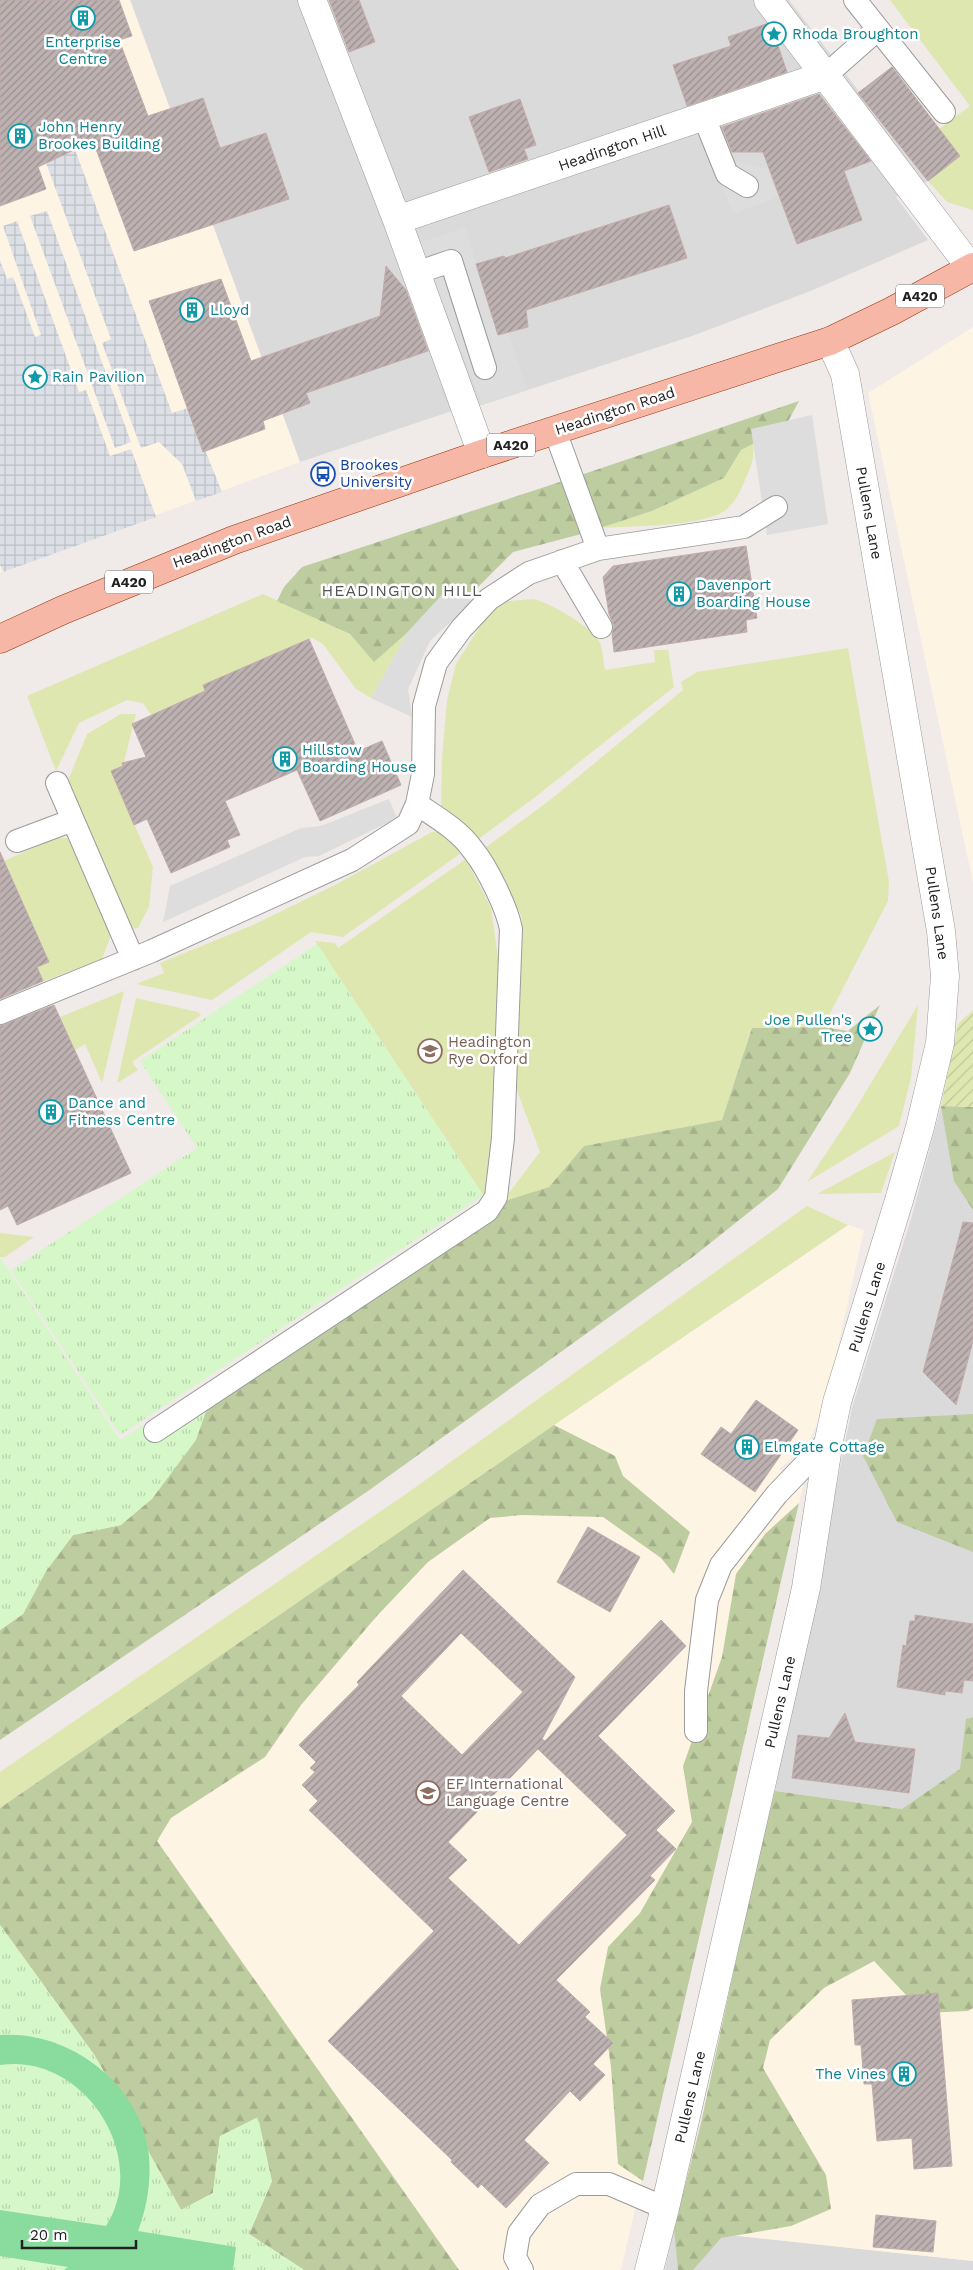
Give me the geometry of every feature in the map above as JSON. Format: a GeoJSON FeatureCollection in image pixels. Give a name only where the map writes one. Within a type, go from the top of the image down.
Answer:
{"type":"FeatureCollection","features":[{"type":"Feature","properties":{"kind":"main road","name":"Headington Road"},"geometry":{"type":"LineString","coordinates":[[0,639],[63,610],[210,550],[482,454],[830,341],[892,311],[972,268]]}},
{"type":"Feature","properties":{"kind":"street"},"geometry":{"type":"LineString","coordinates":[[312,0],[397,220],[482,454]]}},
{"type":"Feature","properties":{"kind":"street"},"geometry":{"type":"LineString","coordinates":[[768,0],[972,268]]}},
{"type":"Feature","properties":{"kind":"street","name":"Headington Hill"},"geometry":{"type":"LineString","coordinates":[[397,220],[826,76]]}},
{"type":"Feature","properties":{"kind":"street","name":"Pullens Lane"},"geometry":{"type":"LineString","coordinates":[[649,2270],[665,2208],[806,1588],[829,1440],[837,1402],[920,1127],[940,1043],[945,976],[941,931],[845,374],[830,341]]}},
{"type":"Feature","properties":{"kind":"lane"},"geometry":{"type":"LineString","coordinates":[[855,0],[944,112]]}},
{"type":"Feature","properties":{"kind":"lane"},"geometry":{"type":"LineString","coordinates":[[826,76],[878,28]]}},
{"type":"Feature","properties":{"kind":"lane"},"geometry":{"type":"LineString","coordinates":[[704,117],[727,174],[747,186]]}},
{"type":"Feature","properties":{"kind":"lane"},"geometry":{"type":"LineString","coordinates":[[416,273],[451,261],[485,368]]}},
{"type":"Feature","properties":{"kind":"lane"},"geometry":{"type":"LineString","coordinates":[[555,431],[598,549]]}},
{"type":"Feature","properties":{"kind":"lane"},"geometry":{"type":"LineString","coordinates":[[0,1013],[133,959],[352,860],[408,824],[417,804],[423,774],[424,706],[436,664],[461,628],[489,599],[529,573],[598,549],[744,527],[776,507]]}},
{"type":"Feature","properties":{"kind":"lane"},"geometry":{"type":"LineString","coordinates":[[562,561],[601,627]]}},
{"type":"Feature","properties":{"kind":"lane"},"geometry":{"type":"LineString","coordinates":[[57,783],[133,959]]}},
{"type":"Feature","properties":{"kind":"lane"},"geometry":{"type":"LineString","coordinates":[[155,1431],[487,1212],[496,1197],[503,1138],[512,929],[508,914],[473,849],[445,823],[417,804]]}},
{"type":"Feature","properties":{"kind":"lane"},"geometry":{"type":"LineString","coordinates":[[17,841],[73,820]]}},
{"type":"Feature","properties":{"kind":"lane"},"geometry":{"type":"LineString","coordinates":[[696,1731],[696,1691],[707,1600],[721,1565],[777,1494],[829,1440]]}},
{"type":"Feature","properties":{"kind":"lane"},"geometry":{"type":"LineString","coordinates":[[522,2270],[515,2257],[519,2233],[540,2205],[576,2184],[610,2184],[665,2208]]}},
{"type":"Feature","properties":{"kind":"shaded area"},"geometry":{"type":"Polygon","coordinates":[[[0,0],[130,0],[300,462],[0,573],[0,0]]]}},
{"type":"Feature","properties":{"kind":"shaded area"},"geometry":{"type":"Polygon","coordinates":[[[20,0],[172,413],[188,408],[222,492],[196,501],[182,464],[159,442],[141,448],[102,343],[111,339],[46,163],[20,0]]]}},
{"type":"Feature","properties":{"kind":"shaded area"},"geometry":{"type":"Polygon","coordinates":[[[130,0],[789,0],[928,181],[896,197],[928,240],[813,290],[692,336],[482,405],[455,410],[300,462],[130,0]]]}},
{"type":"Feature","properties":{"kind":"shaded area"},"geometry":{"type":"Polygon","coordinates":[[[735,160],[767,169],[778,197],[733,214],[715,167],[735,160]]]}},
{"type":"Feature","properties":{"kind":"shaded area"},"geometry":{"type":"Polygon","coordinates":[[[47,211],[131,442],[115,448],[30,216],[47,211]]]}},
{"type":"Feature","properties":{"kind":"shaded area"},"geometry":{"type":"Polygon","coordinates":[[[17,221],[79,392],[86,390],[110,456],[131,449],[156,517],[3,572],[0,565],[0,260],[7,279],[13,277],[35,337],[41,335],[3,226],[17,221]]]}},
{"type":"Feature","properties":{"kind":"shaded area"},"geometry":{"type":"Polygon","coordinates":[[[465,227],[498,335],[508,332],[527,389],[482,405],[420,243],[465,227]]]}},
{"type":"Feature","properties":{"kind":"shaded area"},"geometry":{"type":"Polygon","coordinates":[[[973,327],[973,883],[868,393],[973,327]]]}},
{"type":"Feature","properties":{"kind":"shaded area"},"geometry":{"type":"Polygon","coordinates":[[[812,415],[828,524],[767,535],[751,429],[812,415]]]}},
{"type":"Feature","properties":{"kind":"shaded area"},"geometry":{"type":"Polygon","coordinates":[[[453,583],[472,602],[430,641],[408,689],[412,717],[371,698],[408,632],[453,583]]]}},
{"type":"Feature","properties":{"kind":"shaded area"},"geometry":{"type":"Polygon","coordinates":[[[389,799],[397,818],[319,856],[305,857],[163,922],[170,886],[301,828],[321,826],[389,799]]]}},
{"type":"Feature","properties":{"kind":"shaded area"},"geometry":{"type":"Polygon","coordinates":[[[941,1106],[973,1107],[973,1819],[775,1791],[852,1408],[912,1216],[941,1106]]]}},
{"type":"Feature","properties":{"kind":"shaded area","name":"EF International Language Centre"},"geometry":{"type":"Polygon","coordinates":[[[848,1225],[864,1230],[823,1414],[805,1447],[779,1469],[804,1482],[621,2270],[0,2270],[0,1808],[554,1425],[848,1225]]]}},
{"type":"Feature","properties":{"kind":"shaded area"},"geometry":{"type":"Polygon","coordinates":[[[759,1853],[973,1877],[973,2261],[674,2229],[701,2123],[759,1853]]]}},
{"type":"Feature","properties":{"kind":"shaded area"},"geometry":{"type":"Polygon","coordinates":[[[674,2229],[973,2261],[973,2270],[665,2270],[674,2229]]]}},
{"type":"Feature","properties":{"kind":"green space"},"geometry":{"type":"Polygon","coordinates":[[[890,0],[973,0],[973,210],[947,202],[928,181],[960,156],[939,129],[970,106],[890,0]]]}},
{"type":"Feature","properties":{"kind":"green space"},"geometry":{"type":"Polygon","coordinates":[[[799,401],[785,427],[741,450],[724,478],[652,511],[600,528],[581,475],[799,401]]]}},
{"type":"Feature","properties":{"kind":"green space"},"geometry":{"type":"Polygon","coordinates":[[[753,443],[752,462],[740,491],[730,506],[717,515],[666,525],[600,528],[652,511],[724,478],[741,450],[753,443]]]}},
{"type":"Feature","properties":{"kind":"green space"},"geometry":{"type":"Polygon","coordinates":[[[566,480],[585,533],[513,552],[468,597],[453,583],[408,632],[374,662],[350,634],[277,601],[284,587],[302,567],[566,480]]]}},
{"type":"Feature","properties":{"kind":"green space"},"geometry":{"type":"Polygon","coordinates":[[[263,594],[350,634],[374,661],[408,632],[371,698],[356,689],[323,644],[312,638],[203,685],[205,691],[151,715],[143,703],[127,700],[79,723],[56,771],[27,696],[263,594]]]}},
{"type":"Feature","properties":{"kind":"green space"},"geometry":{"type":"Polygon","coordinates":[[[533,599],[570,616],[589,630],[600,643],[605,670],[655,662],[654,650],[668,650],[674,687],[534,798],[477,840],[441,807],[442,759],[447,700],[456,664],[489,612],[509,601],[533,599]]]}},
{"type":"Feature","properties":{"kind":"green space"},"geometry":{"type":"Polygon","coordinates":[[[848,648],[889,882],[888,901],[823,1027],[752,1028],[722,1120],[584,1146],[549,1187],[502,1202],[540,1152],[513,1080],[522,917],[482,850],[550,800],[683,690],[681,682],[697,672],[848,648]]]}},
{"type":"Feature","properties":{"kind":"green space"},"geometry":{"type":"Polygon","coordinates":[[[121,714],[136,714],[123,766],[111,771],[153,867],[149,907],[138,928],[131,929],[67,783],[87,734],[121,714]]]}},
{"type":"Feature","properties":{"kind":"green space"},"geometry":{"type":"Polygon","coordinates":[[[432,832],[439,832],[464,851],[343,937],[311,932],[212,1000],[136,984],[164,973],[160,963],[253,925],[337,884],[432,832]]]}},
{"type":"Feature","properties":{"kind":"green space"},"geometry":{"type":"Polygon","coordinates":[[[56,838],[67,838],[70,840],[112,933],[102,959],[31,986],[25,972],[4,861],[56,838]]]}},
{"type":"Feature","properties":{"kind":"green space"},"geometry":{"type":"Polygon","coordinates":[[[466,859],[491,908],[501,979],[488,1196],[483,1195],[315,941],[335,943],[338,948],[466,859]]]}},
{"type":"Feature","properties":{"kind":"green space"},"geometry":{"type":"Polygon","coordinates":[[[317,944],[483,1195],[120,1435],[11,1270],[197,1148],[140,1061],[317,944]]]}},
{"type":"Feature","properties":{"kind":"green space"},"geometry":{"type":"Polygon","coordinates":[[[124,991],[102,1083],[85,1044],[75,1050],[60,1017],[124,991]]]}},
{"type":"Feature","properties":{"kind":"green space"},"geometry":{"type":"Polygon","coordinates":[[[136,998],[198,1012],[201,1015],[132,1062],[138,1070],[117,1083],[136,998]]]}},
{"type":"Feature","properties":{"kind":"green space"},"geometry":{"type":"Polygon","coordinates":[[[880,1005],[850,1073],[778,1189],[694,1256],[368,1491],[0,1740],[0,1630],[23,1614],[46,1571],[73,1535],[121,1525],[208,1406],[502,1202],[549,1187],[584,1146],[722,1120],[752,1028],[823,1027],[848,1031],[880,1005]]]}},
{"type":"Feature","properties":{"kind":"green space"},"geometry":{"type":"Polygon","coordinates":[[[918,1005],[911,1078],[899,1126],[807,1182],[853,1113],[918,1005]]]}},
{"type":"Feature","properties":{"kind":"green space"},"geometry":{"type":"Polygon","coordinates":[[[973,1010],[973,1107],[941,1106],[958,1024],[973,1010]]]}},
{"type":"Feature","properties":{"kind":"green space"},"geometry":{"type":"Polygon","coordinates":[[[941,1106],[973,1107],[973,1210],[954,1181],[941,1106]]]}},
{"type":"Feature","properties":{"kind":"green space"},"geometry":{"type":"Polygon","coordinates":[[[895,1152],[881,1193],[817,1194],[895,1152]]]}},
{"type":"Feature","properties":{"kind":"green space"},"geometry":{"type":"Polygon","coordinates":[[[807,1206],[848,1225],[554,1425],[0,1808],[0,1772],[413,1489],[807,1206]]]}},
{"type":"Feature","properties":{"kind":"green space"},"geometry":{"type":"Polygon","coordinates":[[[0,1233],[34,1237],[5,1257],[0,1257],[0,1233]]]}},
{"type":"Feature","properties":{"kind":"green space"},"geometry":{"type":"Polygon","coordinates":[[[0,1257],[120,1440],[143,1425],[154,1440],[208,1406],[196,1440],[152,1499],[121,1525],[73,1535],[46,1571],[23,1614],[0,1630],[0,1257]]]}},
{"type":"Feature","properties":{"kind":"green space"},"geometry":{"type":"Polygon","coordinates":[[[973,1414],[973,1552],[897,1522],[863,1456],[877,1419],[973,1414]]]}},
{"type":"Feature","properties":{"kind":"green space"},"geometry":{"type":"Polygon","coordinates":[[[554,1425],[615,1456],[623,1476],[690,1532],[674,1574],[661,1558],[603,1517],[522,1515],[490,1518],[428,1562],[376,1617],[301,1705],[265,1757],[171,1818],[157,1841],[459,2270],[304,2270],[249,2234],[272,2181],[220,2136],[213,2193],[181,2210],[95,2056],[0,1925],[0,1808],[554,1425]]]}},
{"type":"Feature","properties":{"kind":"green space"},"geometry":{"type":"Polygon","coordinates":[[[799,1503],[643,2181],[618,2164],[611,2067],[600,1989],[608,1947],[640,1913],[692,1822],[683,1766],[722,1657],[736,1574],[765,1534],[799,1503]]]}},
{"type":"Feature","properties":{"kind":"green space"},"geometry":{"type":"Polygon","coordinates":[[[973,1717],[973,2008],[968,2011],[923,2013],[874,1961],[824,1988],[770,2040],[763,2068],[826,2175],[831,2209],[791,2226],[721,2238],[693,2270],[678,2270],[674,2229],[701,2123],[759,1853],[775,1791],[902,1809],[960,1769],[966,1719],[973,1717]]]}},
{"type":"Feature","properties":{"kind":"green space"},"geometry":{"type":"Polygon","coordinates":[[[0,1925],[95,2056],[181,2210],[213,2193],[220,2136],[258,2117],[272,2181],[249,2234],[304,2270],[0,2270],[0,1925]]]}},
{"type":"Feature","properties":{"kind":"green space"},"geometry":{"type":"Polygon","coordinates":[[[0,2035],[26,2036],[52,2042],[76,2052],[98,2067],[117,2085],[133,2106],[143,2130],[149,2156],[148,2195],[138,2231],[236,2247],[233,2270],[64,2270],[68,2267],[0,2256],[0,2210],[106,2226],[118,2198],[120,2169],[114,2141],[101,2114],[82,2092],[58,2075],[30,2065],[0,2065],[0,2035]]]}},
{"type":"Feature","properties":{"kind":"building"},"geometry":{"type":"Polygon","coordinates":[[[0,0],[119,0],[132,36],[119,40],[148,116],[203,98],[220,148],[266,133],[289,199],[134,251],[93,141],[38,167],[46,189],[0,206],[0,0]]]}},
{"type":"Feature","properties":{"kind":"building"},"geometry":{"type":"Polygon","coordinates":[[[329,0],[359,0],[375,42],[349,52],[329,0]]]}},
{"type":"Feature","properties":{"kind":"building"},"geometry":{"type":"Polygon","coordinates":[[[766,24],[774,34],[787,72],[687,106],[673,65],[731,46],[728,37],[766,24]]]}},
{"type":"Feature","properties":{"kind":"building"},"geometry":{"type":"Polygon","coordinates":[[[892,67],[960,156],[928,181],[858,93],[892,67]]]}},
{"type":"Feature","properties":{"kind":"building"},"geometry":{"type":"Polygon","coordinates":[[[819,94],[871,161],[844,171],[862,220],[797,244],[763,152],[732,152],[722,127],[819,94]]]}},
{"type":"Feature","properties":{"kind":"building"},"geometry":{"type":"Polygon","coordinates":[[[520,99],[536,145],[524,149],[528,159],[489,172],[469,117],[520,99]]]}},
{"type":"Feature","properties":{"kind":"building"},"geometry":{"type":"Polygon","coordinates":[[[669,205],[687,258],[526,310],[528,327],[498,335],[476,264],[504,256],[505,258],[669,205]]]}},
{"type":"Feature","properties":{"kind":"building"},"geometry":{"type":"Polygon","coordinates":[[[386,266],[406,290],[428,351],[306,393],[310,403],[263,421],[265,429],[203,452],[149,301],[221,279],[251,361],[380,316],[386,266]]]}},
{"type":"Feature","properties":{"kind":"building","name":"Davenport Boarding House"},"geometry":{"type":"Polygon","coordinates":[[[746,546],[757,618],[746,620],[747,632],[614,652],[612,634],[614,626],[609,614],[603,577],[613,566],[746,546]]]}},
{"type":"Feature","properties":{"kind":"building","name":"Hillstow Boarding House"},"geometry":{"type":"Polygon","coordinates":[[[309,639],[358,751],[382,741],[401,785],[320,821],[297,770],[225,801],[240,835],[227,840],[230,847],[171,873],[147,819],[134,825],[111,771],[123,766],[122,763],[146,757],[132,724],[205,691],[203,685],[309,639]]]}},
{"type":"Feature","properties":{"kind":"building"},"geometry":{"type":"Polygon","coordinates":[[[0,852],[49,962],[37,967],[43,981],[0,999],[0,852]]]}},
{"type":"Feature","properties":{"kind":"building","name":"Dance and Fitness Centre"},"geometry":{"type":"Polygon","coordinates":[[[54,1005],[131,1173],[17,1225],[8,1206],[0,1210],[0,1026],[54,1005]]]}},
{"type":"Feature","properties":{"kind":"building"},"geometry":{"type":"Polygon","coordinates":[[[963,1222],[973,1223],[973,1341],[956,1405],[923,1372],[963,1222]]]}},
{"type":"Feature","properties":{"kind":"building","name":"Elmgate Cottage"},"geometry":{"type":"Polygon","coordinates":[[[756,1400],[798,1430],[755,1492],[701,1454],[721,1427],[731,1434],[756,1400]]]}},
{"type":"Feature","properties":{"kind":"building"},"geometry":{"type":"Polygon","coordinates":[[[588,1527],[640,1557],[610,1612],[557,1582],[588,1527]]]}},
{"type":"Feature","properties":{"kind":"building"},"geometry":{"type":"Polygon","coordinates":[[[463,1570],[575,1677],[542,1739],[545,1741],[661,1620],[686,1646],[598,1736],[675,1811],[656,1830],[676,1849],[650,1876],[655,1880],[556,1980],[590,2012],[585,2017],[613,2043],[593,2064],[605,2075],[580,2101],[570,2091],[524,2140],[549,2163],[506,2208],[481,2184],[478,2188],[451,2162],[452,2160],[328,2041],[434,1931],[309,1810],[318,1801],[302,1785],[315,1772],[310,1768],[316,1762],[299,1745],[359,1685],[357,1682],[463,1570]],[[461,1633],[401,1696],[462,1755],[523,1692],[461,1633]],[[538,1749],[448,1842],[467,1860],[448,1878],[519,1945],[627,1835],[538,1749]]]}},
{"type":"Feature","properties":{"kind":"building"},"geometry":{"type":"Polygon","coordinates":[[[915,1615],[973,1624],[973,1681],[964,1680],[962,1693],[945,1691],[945,1695],[897,1687],[903,1645],[906,1646],[910,1621],[915,1621],[915,1615]]]}},
{"type":"Feature","properties":{"kind":"building"},"geometry":{"type":"Polygon","coordinates":[[[845,1713],[855,1742],[915,1749],[909,1793],[792,1778],[798,1735],[829,1738],[845,1713]]]}},
{"type":"Feature","properties":{"kind":"building","name":"The Vines"},"geometry":{"type":"Polygon","coordinates":[[[938,1993],[952,2166],[914,2169],[912,2138],[877,2141],[872,2084],[864,2084],[861,2045],[855,2045],[852,2000],[938,1993]]]}},
{"type":"Feature","properties":{"kind":"building"},"geometry":{"type":"Polygon","coordinates":[[[876,2215],[936,2221],[933,2252],[873,2247],[876,2215]]]}},
{"type":"Feature","properties":{"kind":"place","name":"Enterprise Centre"},"geometry":{"type":"Point","coordinates":[83,18]}},
{"type":"Feature","properties":{"kind":"place","name":"Rhoda Broughton"},"geometry":{"type":"Point","coordinates":[774,34]}},
{"type":"Feature","properties":{"kind":"place","name":"John Henry Brookes Building"},"geometry":{"type":"Point","coordinates":[20,136]}},
{"type":"Feature","properties":{"kind":"place","name":"Lloyd"},"geometry":{"type":"Point","coordinates":[192,310]}},
{"type":"Feature","properties":{"kind":"place","name":"Rain Pavilion"},"geometry":{"type":"Point","coordinates":[35,377]}},
{"type":"Feature","properties":{"kind":"place","name":"Brookes University"},"geometry":{"type":"Point","coordinates":[323,474]}},
{"type":"Feature","properties":{"kind":"place","name":"Davenport Boarding House"},"geometry":{"type":"Point","coordinates":[679,594]}},
{"type":"Feature","properties":{"kind":"place","name":"Hillstow Boarding House"},"geometry":{"type":"Point","coordinates":[285,759]}},
{"type":"Feature","properties":{"kind":"place","name":"Joe Pullen's Tree"},"geometry":{"type":"Point","coordinates":[870,1029]}},
{"type":"Feature","properties":{"kind":"place","name":"Headington Rye Oxford"},"geometry":{"type":"Point","coordinates":[430,1051]}},
{"type":"Feature","properties":{"kind":"place","name":"Dance and Fitness Centre"},"geometry":{"type":"Point","coordinates":[51,1112]}},
{"type":"Feature","properties":{"kind":"place","name":"Elmgate Cottage"},"geometry":{"type":"Point","coordinates":[747,1447]}},
{"type":"Feature","properties":{"kind":"place","name":"EF International Language Centre"},"geometry":{"type":"Point","coordinates":[428,1793]}},
{"type":"Feature","properties":{"kind":"place","name":"The Vines"},"geometry":{"type":"Point","coordinates":[904,2074]}},
{"type":"Feature","properties":{"kind":"district","name":"HEADINGTON HILL"},"geometry":{"type":"Point","coordinates":[402,590]}}]}
